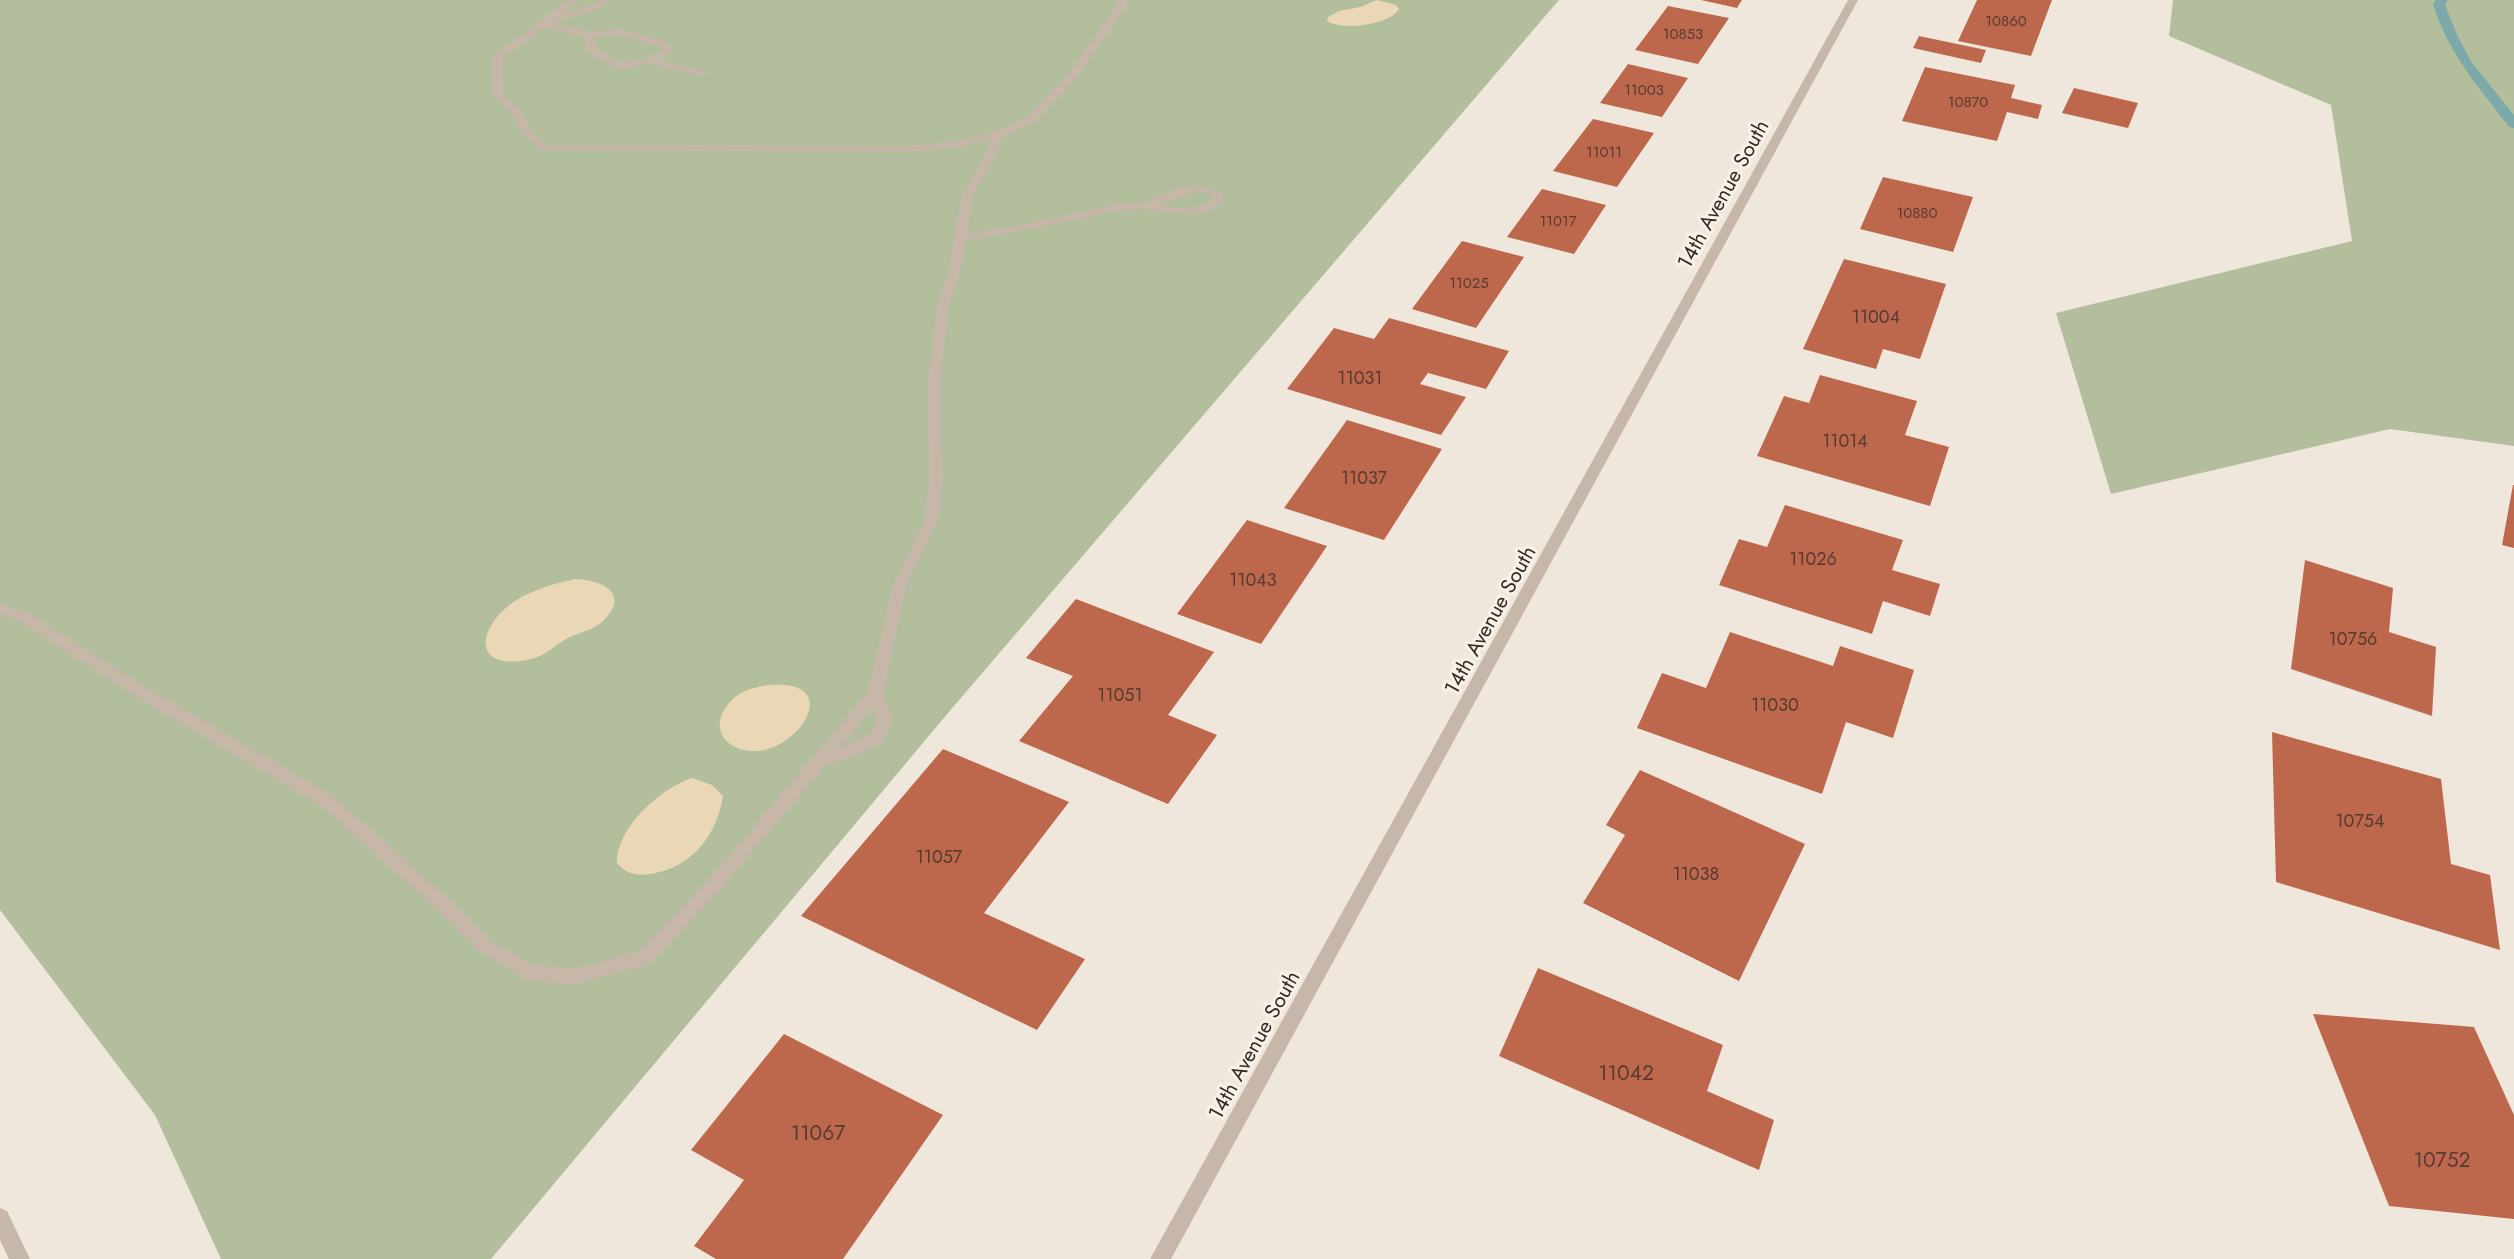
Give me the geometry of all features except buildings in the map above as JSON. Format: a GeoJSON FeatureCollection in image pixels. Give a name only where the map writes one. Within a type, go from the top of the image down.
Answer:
{"type":"FeatureCollection","features":[{"type":"Feature","properties":{"kind":"street"},"geometry":{"type":"LineString","coordinates":[[573,0],[497,58],[495,84],[498,94],[543,147],[906,149],[954,145],[998,134],[1032,119],[1071,78],[1123,4],[1122,0]]}},
{"type":"Feature","properties":{"kind":"street"},"geometry":{"type":"LineString","coordinates":[[542,23],[600,5],[603,0]]}},
{"type":"Feature","properties":{"kind":"street","name":"14th Avenue South"},"geometry":{"type":"LineString","coordinates":[[1160,1259],[1580,499],[1852,0]]}},
{"type":"Feature","properties":{"kind":"street"},"geometry":{"type":"LineString","coordinates":[[542,23],[592,35],[620,32],[663,44],[667,51],[635,66],[601,60],[588,44],[592,35]]}},
{"type":"Feature","properties":{"kind":"street"},"geometry":{"type":"LineString","coordinates":[[649,60],[703,73]]}},
{"type":"Feature","properties":{"kind":"street"},"geometry":{"type":"LineString","coordinates":[[0,609],[24,617],[139,691],[327,801],[445,906],[486,946],[528,972],[572,977],[644,958],[714,885],[875,694],[899,587],[931,522],[936,481],[934,382],[943,304],[953,277],[969,190],[989,162],[998,134]]}},
{"type":"Feature","properties":{"kind":"street"},"geometry":{"type":"LineString","coordinates":[[961,237],[1007,231],[1120,207],[1144,206],[1194,211],[1211,208],[1218,201],[1218,193],[1198,188],[1179,192],[1144,206]]}},
{"type":"Feature","properties":{"kind":"street"},"geometry":{"type":"LineString","coordinates":[[821,760],[853,751],[877,738],[886,719],[875,694]]}},
{"type":"Feature","properties":{"kind":"street"},"geometry":{"type":"LineString","coordinates":[[0,1218],[20,1259]]}},
{"type":"Feature","properties":{"kind":"green space"},"geometry":{"type":"Polygon","coordinates":[[[0,0],[1559,0],[948,713],[491,1259],[221,1259],[155,1115],[0,910],[0,0]]]}},
{"type":"Feature","properties":{"kind":"green space"},"geometry":{"type":"Polygon","coordinates":[[[2173,0],[2514,0],[2514,446],[2390,429],[2111,494],[2056,313],[2352,241],[2331,105],[2169,36],[2173,0]]]}},
{"type":"Feature","properties":{"kind":"sand"},"geometry":{"type":"Polygon","coordinates":[[[1377,0],[1396,5],[1399,9],[1386,19],[1365,25],[1344,26],[1327,21],[1328,17],[1339,11],[1360,7],[1377,0]]]}},
{"type":"Feature","properties":{"kind":"sand"},"geometry":{"type":"Polygon","coordinates":[[[575,579],[603,585],[614,596],[611,611],[603,621],[531,659],[511,662],[498,660],[489,654],[486,645],[487,634],[502,612],[529,593],[575,579]]]}},
{"type":"Feature","properties":{"kind":"sand"},"geometry":{"type":"Polygon","coordinates":[[[769,685],[793,686],[806,693],[810,704],[806,717],[797,730],[784,742],[768,749],[751,751],[732,745],[722,734],[720,726],[724,709],[739,694],[769,685]]]}},
{"type":"Feature","properties":{"kind":"sand"},"geometry":{"type":"Polygon","coordinates":[[[692,778],[712,785],[723,796],[715,824],[700,848],[678,865],[665,871],[640,875],[624,870],[617,863],[619,849],[632,823],[654,800],[692,778]]]}},
{"type":"Feature","properties":{"kind":"waterway"},"geometry":{"type":"LineString","coordinates":[[2442,0],[2439,5],[2460,54],[2514,124]]}}]}
